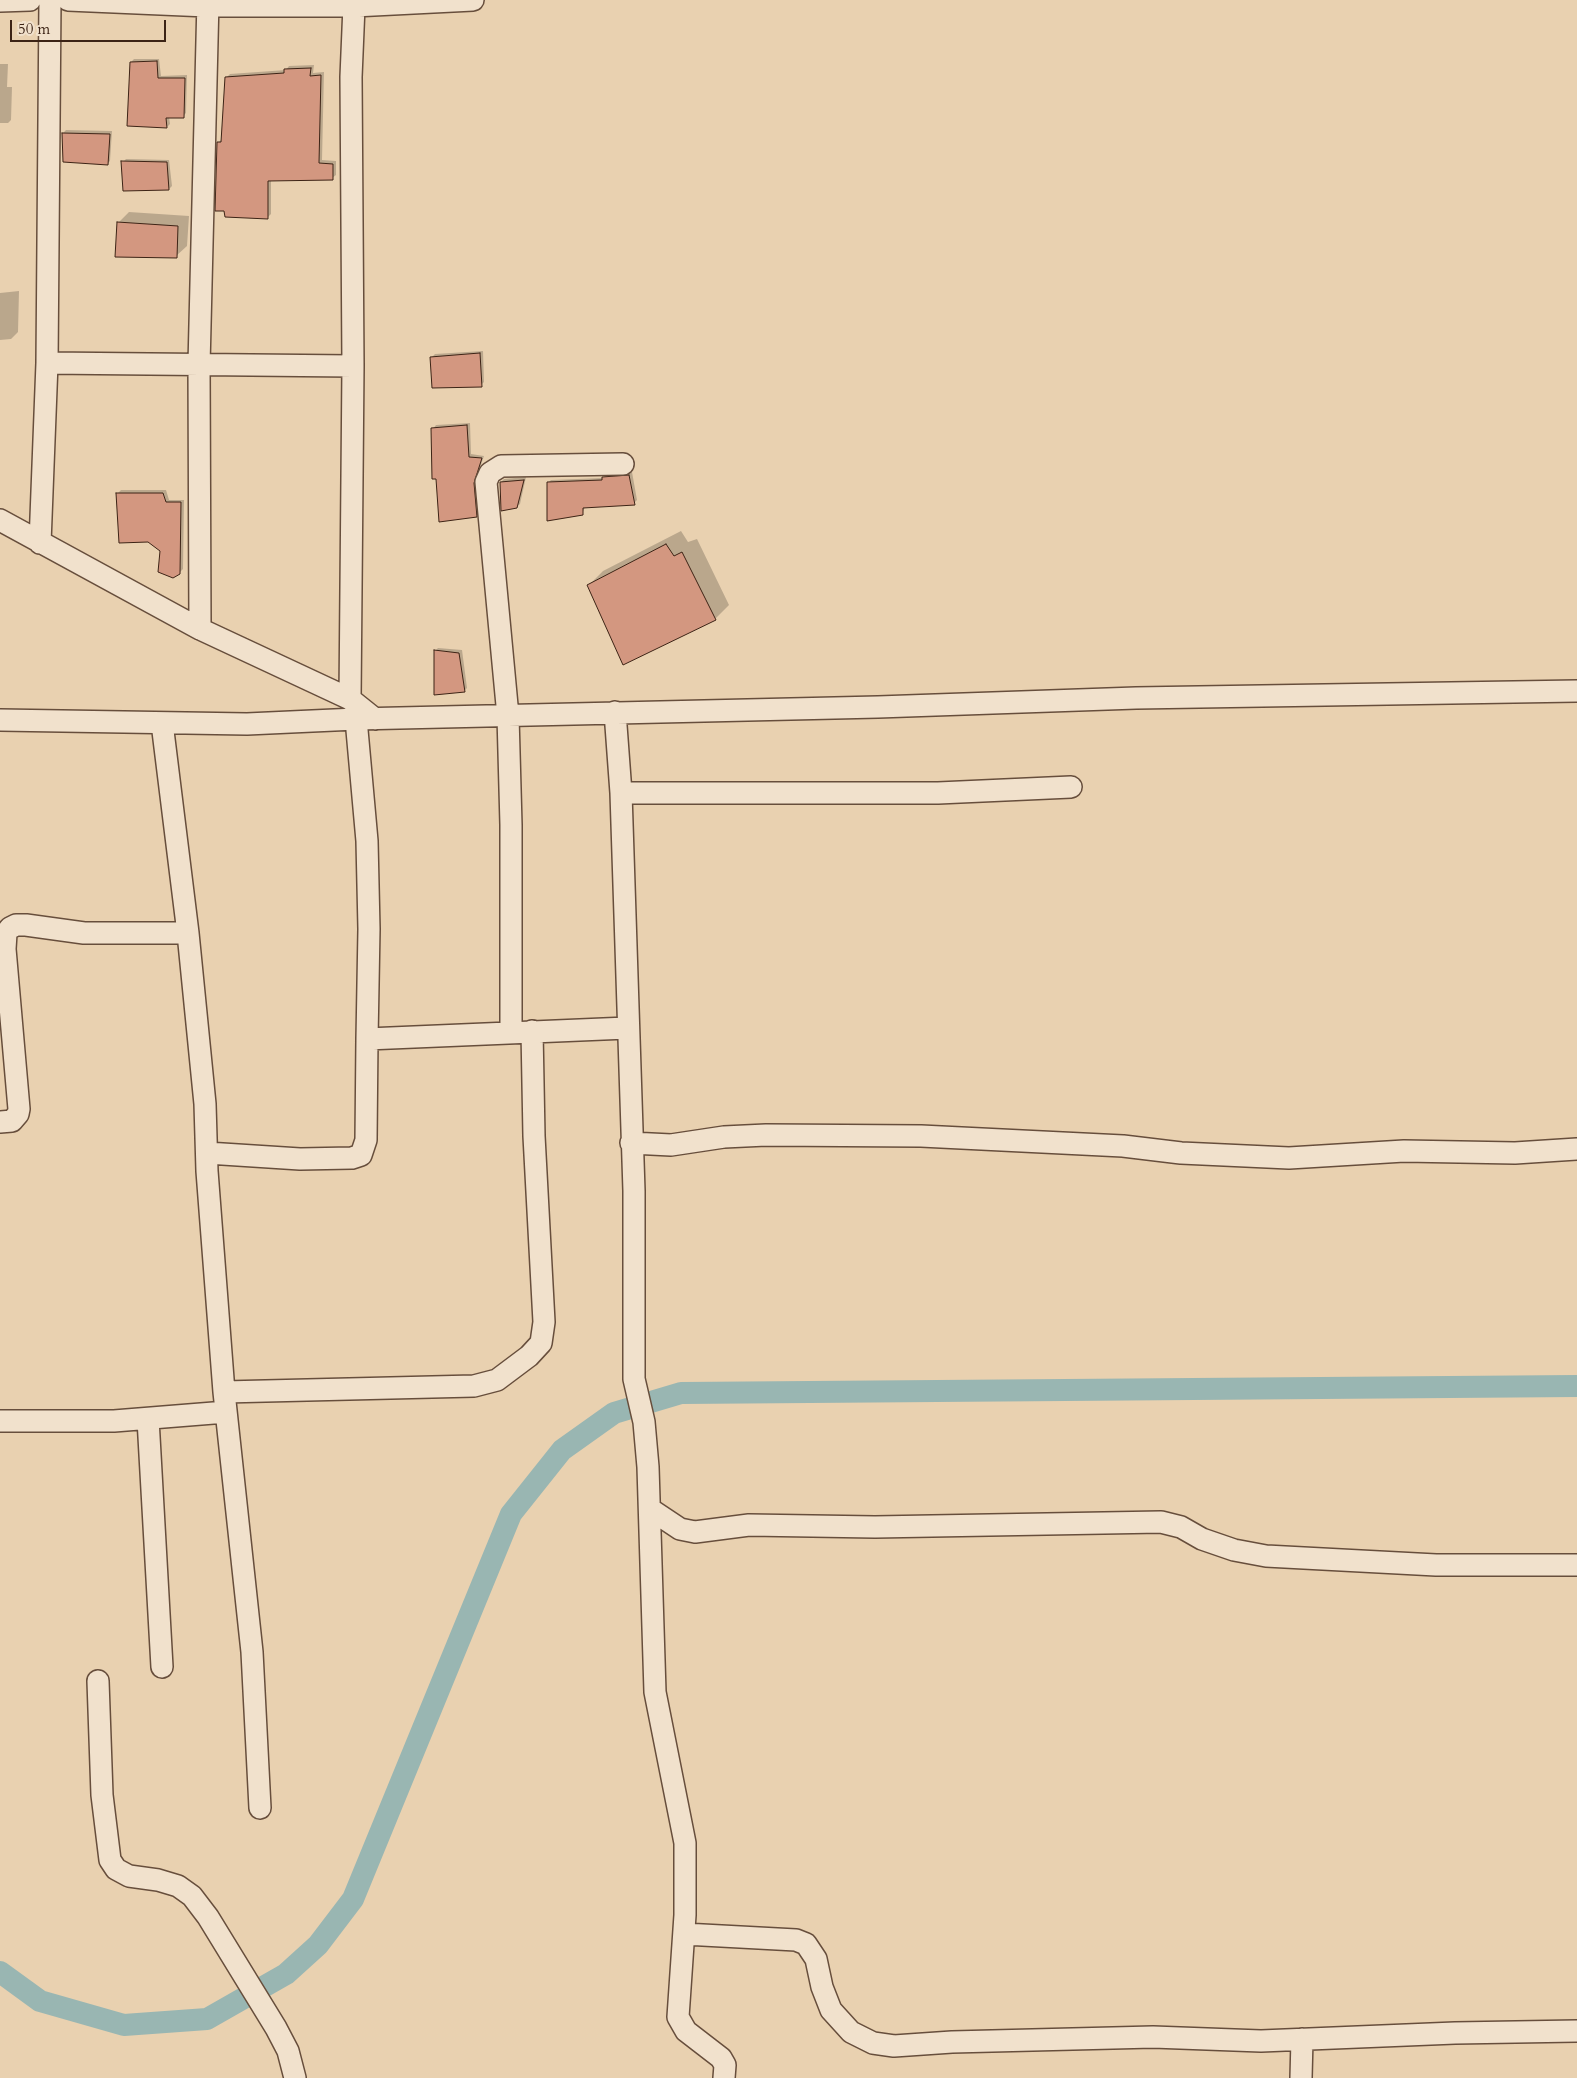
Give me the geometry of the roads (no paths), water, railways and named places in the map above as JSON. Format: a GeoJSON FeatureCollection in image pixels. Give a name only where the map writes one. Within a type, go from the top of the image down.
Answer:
{"type":"FeatureCollection","features":[{"type":"Feature","properties":{"kind":"street"},"geometry":{"type":"LineString","coordinates":[[0,1],[30,0]]}},
{"type":"Feature","properties":{"kind":"street"},"geometry":{"type":"LineString","coordinates":[[40,543],[47,363],[50,0]]}},
{"type":"Feature","properties":{"kind":"street"},"geometry":{"type":"LineString","coordinates":[[68,0],[354,6],[376,3],[473,0]]}},
{"type":"Feature","properties":{"kind":"street"},"geometry":{"type":"LineString","coordinates":[[200,629],[199,364],[208,3]]}},
{"type":"Feature","properties":{"kind":"street"},"geometry":{"type":"LineString","coordinates":[[206,1153],[300,1159],[352,1158],[361,1155],[366,1140],[369,929],[361,712],[353,366],[351,77],[354,6]]}},
{"type":"Feature","properties":{"kind":"street"},"geometry":{"type":"LineString","coordinates":[[47,363],[353,366]]}},
{"type":"Feature","properties":{"kind":"street"},"geometry":{"type":"LineString","coordinates":[[0,1421],[70,1422],[148,1419],[225,1402],[474,1386],[497,1380],[535,1350],[540,1343],[544,1322],[534,1136],[521,1031],[508,716],[491,542],[487,477],[501,466],[623,464]]}},
{"type":"Feature","properties":{"kind":"street"},"geometry":{"type":"LineString","coordinates":[[0,520],[200,629],[361,712]]}},
{"type":"Feature","properties":{"kind":"street"},"geometry":{"type":"LineString","coordinates":[[0,720],[247,724],[361,712],[508,716],[878,707],[1136,698],[1577,692]]}},
{"type":"Feature","properties":{"kind":"street"},"geometry":{"type":"LineString","coordinates":[[615,712],[621,793],[634,1201],[634,1379],[644,1422],[650,1509],[655,1692],[685,1843],[684,1934],[678,2017],[686,2031],[721,2058],[724,2065],[724,2078]]}},
{"type":"Feature","properties":{"kind":"street"},"geometry":{"type":"LineString","coordinates":[[162,723],[188,933],[205,1104],[206,1153],[225,1402],[252,1652],[260,1808]]}},
{"type":"Feature","properties":{"kind":"street"},"geometry":{"type":"LineString","coordinates":[[621,793],[938,793],[1071,787]]}},
{"type":"Feature","properties":{"kind":"street"},"geometry":{"type":"LineString","coordinates":[[0,1122],[12,1121],[18,1114],[19,1108],[5,949],[6,933],[10,928],[16,925],[26,925],[84,933],[188,933]]}},
{"type":"Feature","properties":{"kind":"street"},"geometry":{"type":"LineString","coordinates":[[367,1039],[627,1028]]}},
{"type":"Feature","properties":{"kind":"street"},"geometry":{"type":"LineString","coordinates":[[631,1143],[671,1145],[724,1137],[766,1134],[921,1136],[1123,1146],[1181,1153],[1290,1158],[1404,1152],[1514,1153],[1577,1149]]}},
{"type":"Feature","properties":{"kind":"street"},"geometry":{"type":"LineString","coordinates":[[148,1419],[162,1667]]}},
{"type":"Feature","properties":{"kind":"street"},"geometry":{"type":"LineString","coordinates":[[650,1509],[680,1529],[695,1532],[749,1526],[875,1527],[1161,1522],[1176,1525],[1202,1539],[1234,1550],[1266,1556],[1418,1564],[1577,1565]]}},
{"type":"Feature","properties":{"kind":"street"},"geometry":{"type":"LineString","coordinates":[[98,1681],[102,1794],[110,1860],[116,1869],[129,1876],[158,1880],[178,1886],[192,1896],[208,1917],[267,2013],[288,2051],[295,2078]]}},
{"type":"Feature","properties":{"kind":"street"},"geometry":{"type":"LineString","coordinates":[[684,1934],[796,1940],[806,1944],[816,1959],[822,1987],[831,2010],[851,2032],[873,2043],[894,2046],[952,2042],[1152,2037],[1261,2041],[1455,2033],[1577,2031]]}},
{"type":"Feature","properties":{"kind":"street"},"geometry":{"type":"LineString","coordinates":[[1301,2078],[1302,2040]]}},
{"type":"Feature","properties":{"kind":"waterway"},"geometry":{"type":"LineString","coordinates":[[0,1972],[40,2001],[124,2025],[207,2019],[286,1974],[318,1945],[353,1899],[511,1514],[562,1450],[614,1413],[681,1393],[1577,1386]]}}]}
